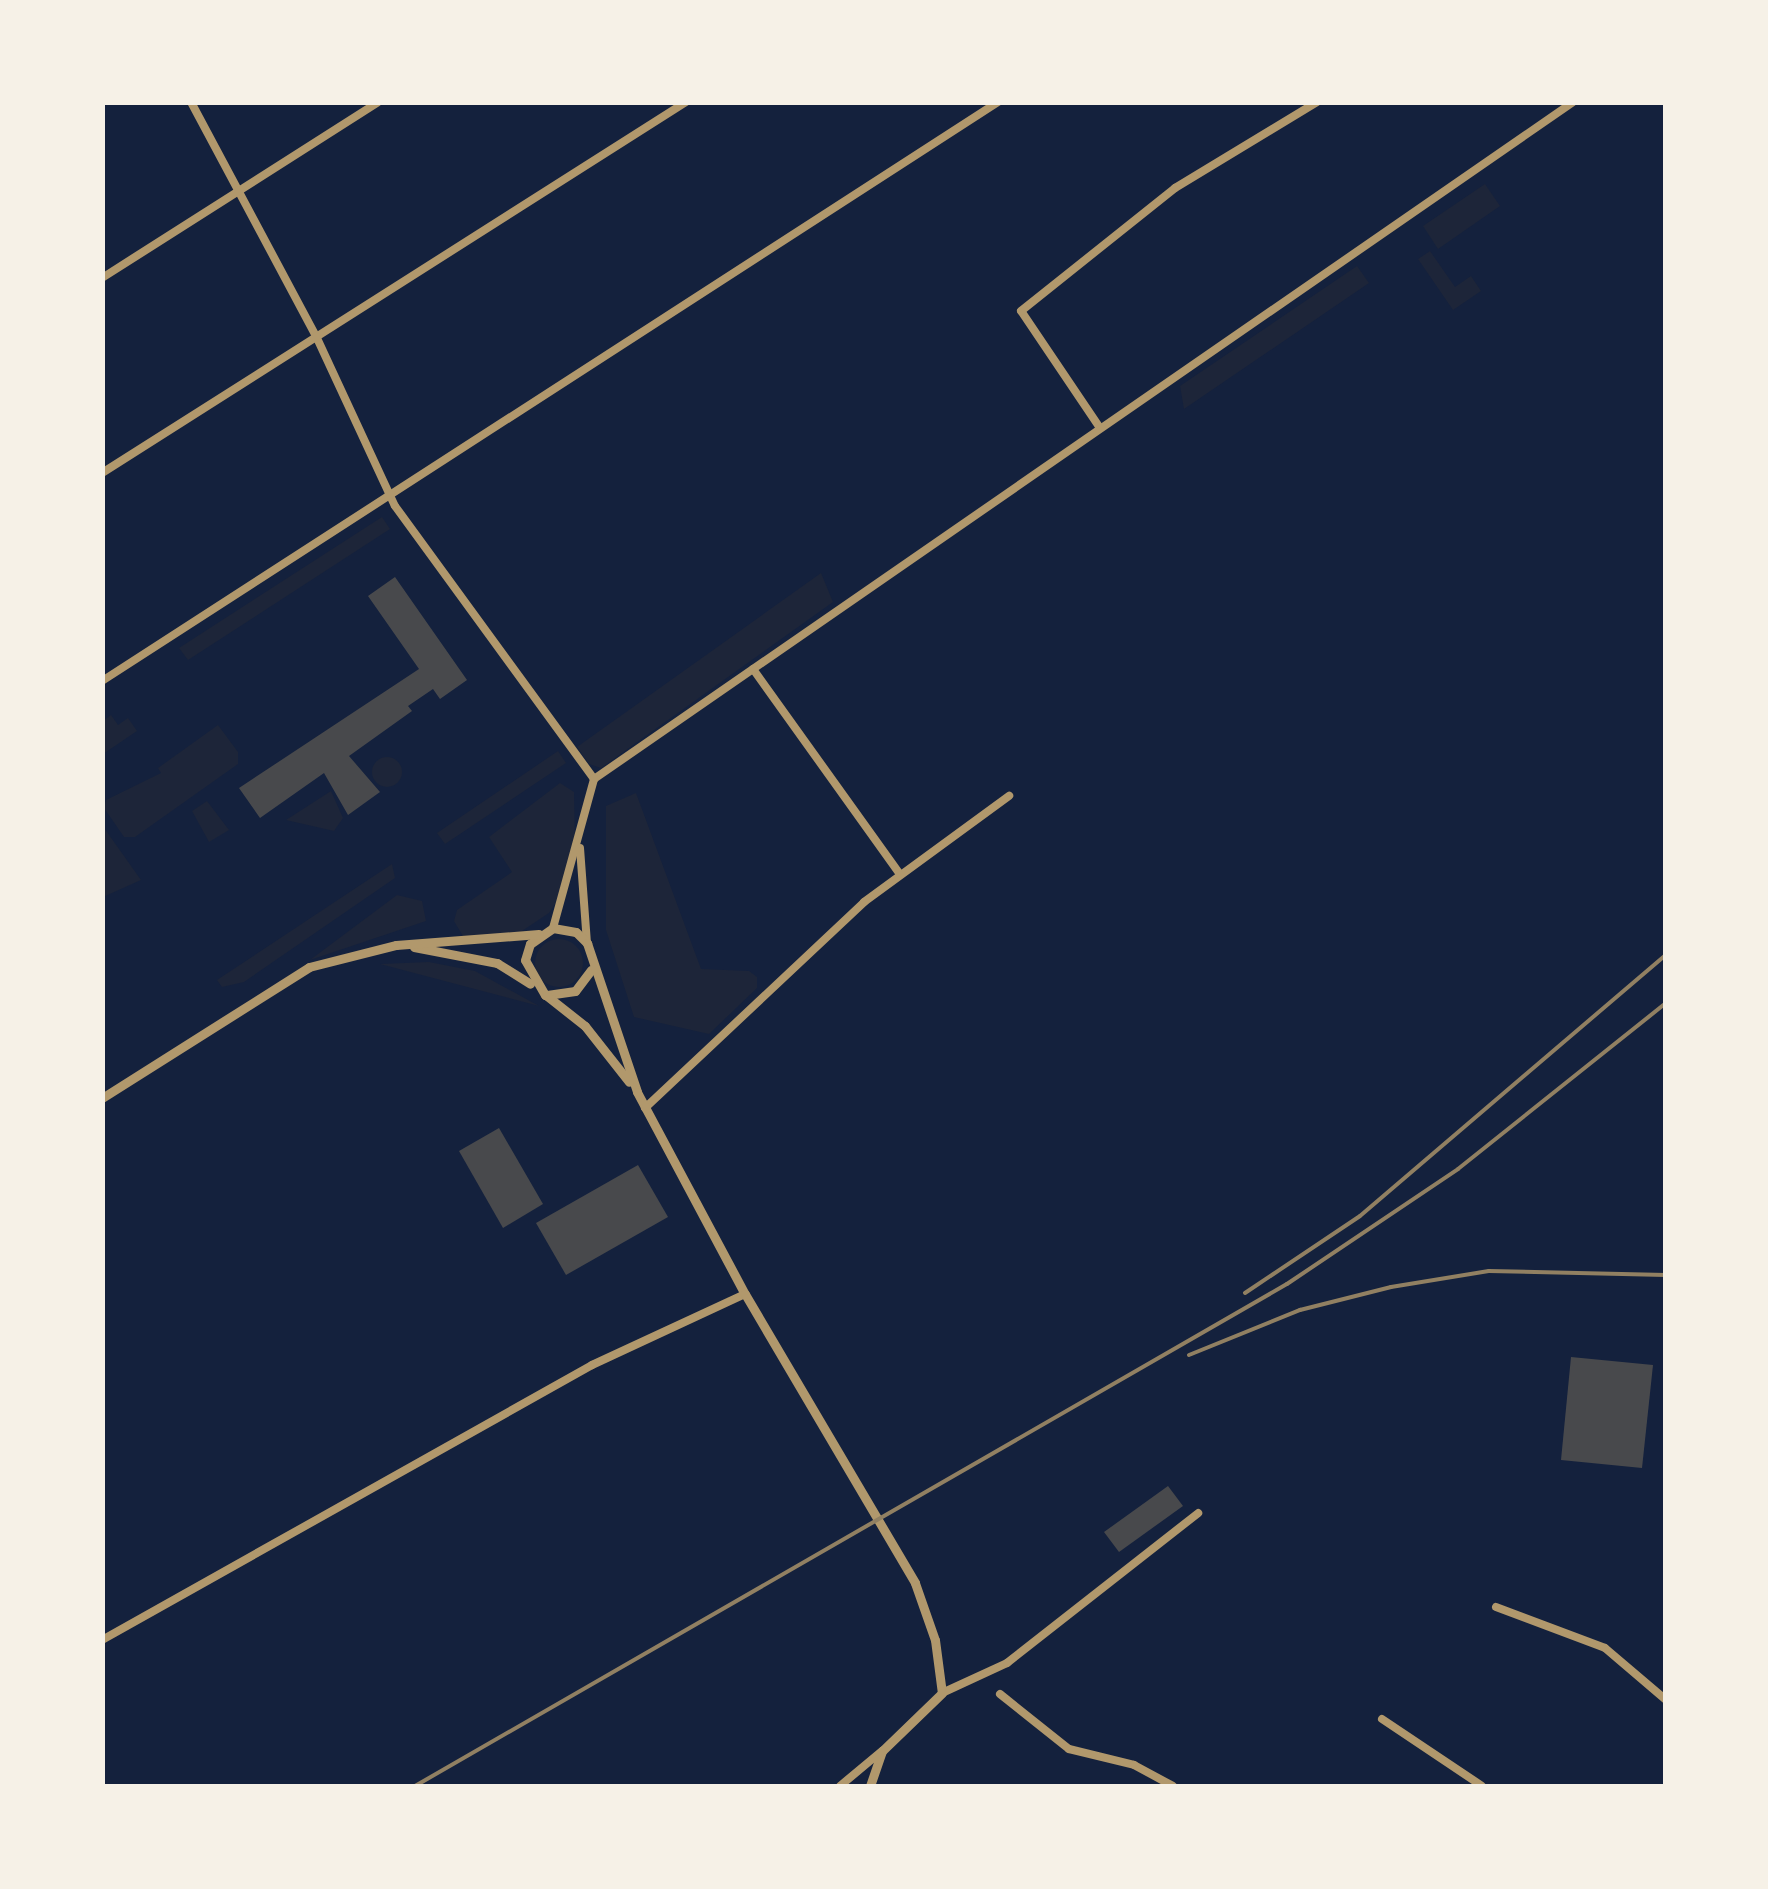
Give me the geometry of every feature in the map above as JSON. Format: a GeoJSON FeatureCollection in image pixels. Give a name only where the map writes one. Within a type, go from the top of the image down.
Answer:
{"type":"FeatureCollection","features":[{"type":"Feature","properties":{"kind":"street"},"geometry":{"type":"LineString","coordinates":[[191,102],[242,190],[316,336],[392,488],[395,506],[594,779]]}},
{"type":"Feature","properties":{"kind":"street"},"geometry":{"type":"LineString","coordinates":[[102,278],[378,102]]}},
{"type":"Feature","properties":{"kind":"street"},"geometry":{"type":"LineString","coordinates":[[102,472],[686,102]]}},
{"type":"Feature","properties":{"kind":"street"},"geometry":{"type":"LineString","coordinates":[[102,681],[392,488],[998,102]]}},
{"type":"Feature","properties":{"kind":"street"},"geometry":{"type":"LineString","coordinates":[[1100,428],[1020,311],[1176,188],[1318,102]]}},
{"type":"Feature","properties":{"kind":"street"},"geometry":{"type":"LineString","coordinates":[[553,928],[594,779],[1574,102]]}},
{"type":"Feature","properties":{"kind":"street"},"geometry":{"type":"LineString","coordinates":[[753,669],[900,874]]}},
{"type":"Feature","properties":{"kind":"street"},"geometry":{"type":"LineString","coordinates":[[645,1108],[900,874],[1009,796]]}},
{"type":"Feature","properties":{"kind":"street"},"geometry":{"type":"LineString","coordinates":[[580,840],[591,970],[637,1092],[744,1294],[827,1429],[914,1583],[936,1640],[942,1693]]}},
{"type":"Feature","properties":{"kind":"street"},"geometry":{"type":"LineString","coordinates":[[102,1098],[309,967],[396,944],[540,934],[553,928],[576,932],[587,943]]}},
{"type":"Feature","properties":{"kind":"street"},"geometry":{"type":"LineString","coordinates":[[535,986],[525,960],[540,934]]}},
{"type":"Feature","properties":{"kind":"street"},"geometry":{"type":"LineString","coordinates":[[396,944],[497,963],[535,986],[585,1026],[637,1092]]}},
{"type":"Feature","properties":{"kind":"street"},"geometry":{"type":"LineString","coordinates":[[546,995],[575,991],[591,970]]}},
{"type":"Feature","properties":{"kind":"street"},"geometry":{"type":"LineString","coordinates":[[102,1640],[592,1365],[744,1294]]}},
{"type":"Feature","properties":{"kind":"street"},"geometry":{"type":"LineString","coordinates":[[840,1786],[882,1752],[942,1693],[1007,1663],[1198,1512]]}},
{"type":"Feature","properties":{"kind":"street"},"geometry":{"type":"LineString","coordinates":[[1496,1607],[1604,1648],[1666,1700]]}},
{"type":"Feature","properties":{"kind":"street"},"geometry":{"type":"LineString","coordinates":[[1000,1694],[1069,1749],[1134,1765],[1173,1786]]}},
{"type":"Feature","properties":{"kind":"street"},"geometry":{"type":"LineString","coordinates":[[1382,1719],[1482,1786]]}},
{"type":"Feature","properties":{"kind":"street"},"geometry":{"type":"LineString","coordinates":[[870,1786],[882,1752]]}},
{"type":"Feature","properties":{"kind":"shaded area"},"geometry":{"type":"Polygon","coordinates":[[[1485,184],[1500,206],[1438,249],[1423,226],[1485,184]]]}},
{"type":"Feature","properties":{"kind":"shaded area"},"geometry":{"type":"Polygon","coordinates":[[[1430,251],[1455,287],[1471,276],[1481,291],[1453,310],[1418,259],[1430,251]]]}},
{"type":"Feature","properties":{"kind":"shaded area"},"geometry":{"type":"Polygon","coordinates":[[[1357,266],[1369,283],[1184,409],[1180,386],[1357,266]]]}},
{"type":"Feature","properties":{"kind":"shaded area"},"geometry":{"type":"Polygon","coordinates":[[[382,517],[390,529],[188,660],[179,648],[382,517]]]}},
{"type":"Feature","properties":{"kind":"shaded area"},"geometry":{"type":"Polygon","coordinates":[[[821,573],[833,602],[601,768],[589,764],[577,747],[821,573]]]}},
{"type":"Feature","properties":{"kind":"shaded area"},"geometry":{"type":"Polygon","coordinates":[[[111,715],[118,725],[128,718],[137,731],[103,754],[103,721],[111,715]]]}},
{"type":"Feature","properties":{"kind":"shaded area"},"geometry":{"type":"Polygon","coordinates":[[[218,725],[238,752],[238,764],[135,837],[124,837],[104,808],[106,800],[161,773],[158,768],[218,725]]]}},
{"type":"Feature","properties":{"kind":"shaded area"},"geometry":{"type":"Polygon","coordinates":[[[558,751],[566,763],[445,844],[437,833],[558,751]]]}},
{"type":"Feature","properties":{"kind":"shaded area"},"geometry":{"type":"Polygon","coordinates":[[[387,757],[398,761],[402,772],[398,783],[387,787],[376,783],[372,772],[376,761],[387,757]]]}},
{"type":"Feature","properties":{"kind":"shaded area"},"geometry":{"type":"Polygon","coordinates":[[[560,783],[574,792],[575,845],[560,897],[549,913],[519,933],[464,938],[454,921],[457,910],[512,872],[489,837],[560,783]]]}},
{"type":"Feature","properties":{"kind":"shaded area"},"geometry":{"type":"Polygon","coordinates":[[[331,791],[343,818],[334,831],[286,820],[331,791]]]}},
{"type":"Feature","properties":{"kind":"shaded area"},"geometry":{"type":"Polygon","coordinates":[[[636,793],[701,969],[749,971],[757,977],[757,988],[709,1034],[634,1017],[606,930],[606,806],[636,793]]]}},
{"type":"Feature","properties":{"kind":"shaded area"},"geometry":{"type":"Polygon","coordinates":[[[207,801],[229,830],[209,842],[192,811],[207,801]]]}},
{"type":"Feature","properties":{"kind":"shaded area"},"geometry":{"type":"Polygon","coordinates":[[[102,825],[141,880],[103,897],[102,897],[102,825]]]}},
{"type":"Feature","properties":{"kind":"shaded area"},"geometry":{"type":"Polygon","coordinates":[[[392,864],[395,878],[244,982],[222,987],[217,980],[392,864]]]}},
{"type":"Feature","properties":{"kind":"shaded area"},"geometry":{"type":"Polygon","coordinates":[[[397,895],[422,901],[426,921],[310,960],[397,895]]]}},
{"type":"Feature","properties":{"kind":"shaded area"},"geometry":{"type":"Polygon","coordinates":[[[559,939],[576,946],[583,963],[576,980],[559,987],[542,980],[535,963],[542,946],[559,939]]]}},
{"type":"Feature","properties":{"kind":"shaded area"},"geometry":{"type":"Polygon","coordinates":[[[429,962],[475,971],[539,1006],[380,964],[429,962]]]}},
{"type":"Feature","properties":{"kind":"building"},"geometry":{"type":"Polygon","coordinates":[[[395,577],[467,680],[440,699],[433,689],[408,706],[412,711],[349,756],[380,792],[348,815],[324,773],[260,818],[239,788],[419,669],[368,596],[395,577]]]}},
{"type":"Feature","properties":{"kind":"building"},"geometry":{"type":"Polygon","coordinates":[[[499,1128],[543,1204],[503,1228],[459,1151],[499,1128]]]}},
{"type":"Feature","properties":{"kind":"building"},"geometry":{"type":"Polygon","coordinates":[[[638,1165],[668,1217],[566,1275],[536,1223],[638,1165]]]}},
{"type":"Feature","properties":{"kind":"building"},"geometry":{"type":"Polygon","coordinates":[[[1571,1357],[1653,1365],[1642,1468],[1561,1460],[1571,1357]]]}},
{"type":"Feature","properties":{"kind":"building"},"geometry":{"type":"Polygon","coordinates":[[[1168,1486],[1183,1506],[1119,1552],[1104,1532],[1168,1486]]]}},
{"type":"Feature","properties":{"kind":"railway"},"geometry":{"type":"LineString","coordinates":[[1245,1293],[1360,1216],[1666,955]]}},
{"type":"Feature","properties":{"kind":"railway"},"geometry":{"type":"LineString","coordinates":[[415,1786],[1287,1284],[1458,1169],[1666,1003]]}},
{"type":"Feature","properties":{"kind":"railway"},"geometry":{"type":"LineString","coordinates":[[1189,1355],[1300,1310],[1391,1287],[1489,1271],[1666,1275]]}}]}
